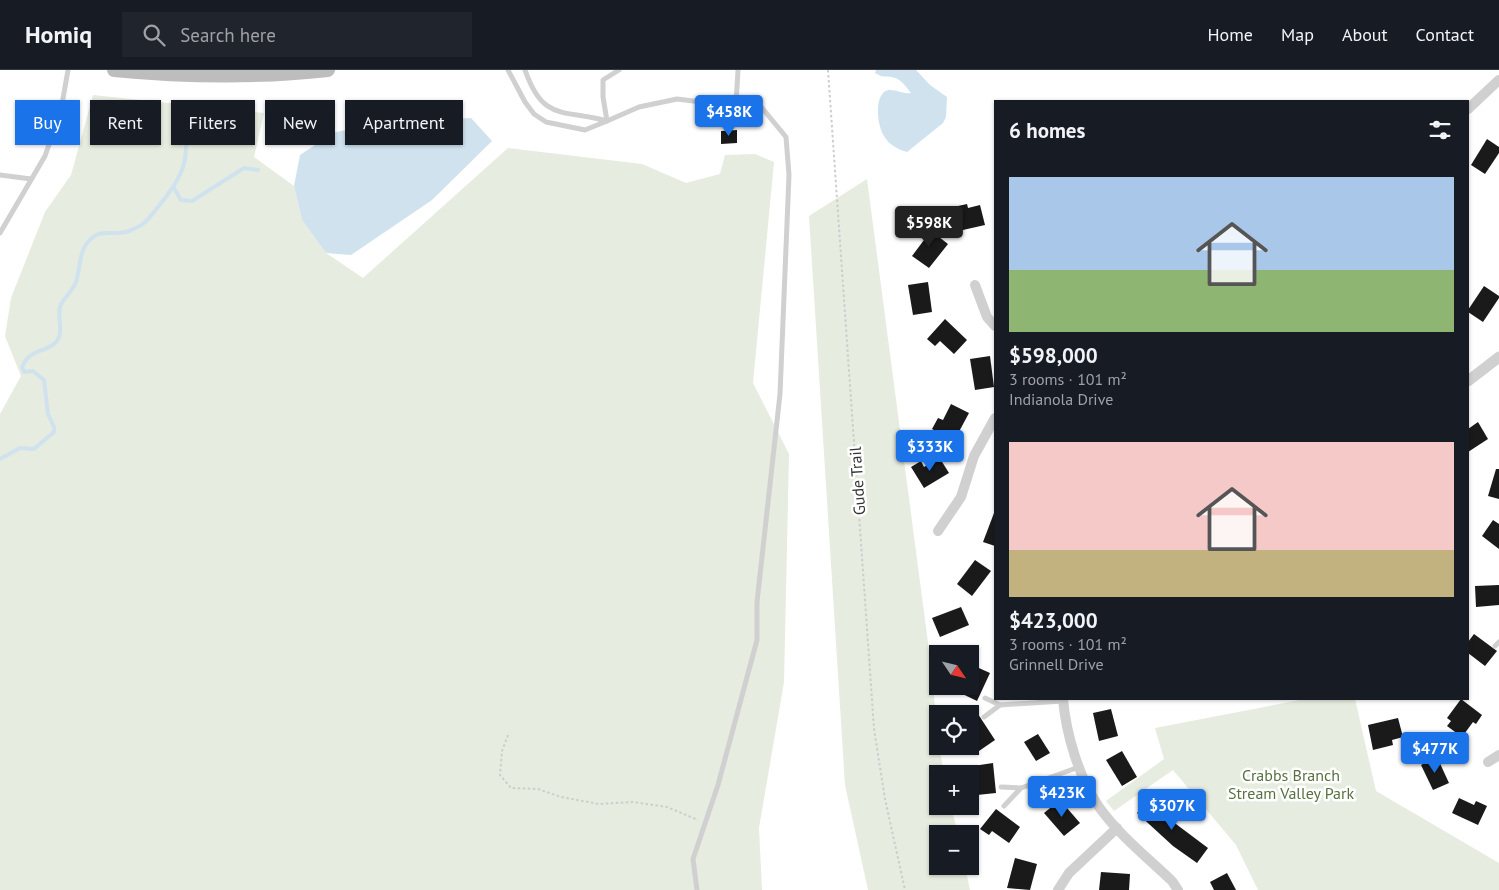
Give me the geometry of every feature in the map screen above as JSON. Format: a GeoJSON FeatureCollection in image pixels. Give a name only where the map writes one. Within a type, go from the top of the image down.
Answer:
{"type":"FeatureCollection","features":[{"type":"Feature","properties":{"kind":"main road"},"geometry":{"type":"LineString","coordinates":[[114,70],[218,77],[328,70]]}},
{"type":"Feature","properties":{"kind":"street"},"geometry":{"type":"LineString","coordinates":[[1469,108],[1499,80]]}},
{"type":"Feature","properties":{"kind":"street"},"geometry":{"type":"LineString","coordinates":[[975,285],[987,317],[994,325]]}},
{"type":"Feature","properties":{"kind":"street"},"geometry":{"type":"LineString","coordinates":[[1469,380],[1499,356]]}},
{"type":"Feature","properties":{"kind":"street"},"geometry":{"type":"LineString","coordinates":[[938,531],[961,497],[974,456],[994,420]]}},
{"type":"Feature","properties":{"kind":"street"},"geometry":{"type":"LineString","coordinates":[[1063,700],[1069,738],[1099,807],[1117,828],[1172,881],[1178,890]]}},
{"type":"Feature","properties":{"kind":"street"},"geometry":{"type":"LineString","coordinates":[[1488,762],[1499,755]]}},
{"type":"Feature","properties":{"kind":"street"},"geometry":{"type":"LineString","coordinates":[[1058,890],[1069,873],[1117,828]]}},
{"type":"Feature","properties":{"kind":"lane"},"geometry":{"type":"LineString","coordinates":[[0,233],[45,156],[61,110],[68,70]]}},
{"type":"Feature","properties":{"kind":"lane"},"geometry":{"type":"LineString","coordinates":[[508,70],[525,102],[534,114],[546,122],[585,130],[638,107],[677,99],[718,104],[758,103],[786,137],[789,174],[780,394],[757,602],[757,640],[718,785],[693,859],[697,890]]}},
{"type":"Feature","properties":{"kind":"lane"},"geometry":{"type":"LineString","coordinates":[[525,70],[536,94],[543,103],[566,115],[589,116],[607,121]]}},
{"type":"Feature","properties":{"kind":"lane"},"geometry":{"type":"LineString","coordinates":[[607,121],[602,97],[603,80],[619,70]]}},
{"type":"Feature","properties":{"kind":"lane"},"geometry":{"type":"LineString","coordinates":[[736,104],[738,70]]}},
{"type":"Feature","properties":{"kind":"lane"},"geometry":{"type":"LineString","coordinates":[[0,175],[31,180]]}},
{"type":"Feature","properties":{"kind":"lane"},"geometry":{"type":"LineString","coordinates":[[985,698],[1000,705],[1063,700]]}},
{"type":"Feature","properties":{"kind":"lane"},"geometry":{"type":"LineString","coordinates":[[984,717],[1000,705]]}},
{"type":"Feature","properties":{"kind":"lane"},"geometry":{"type":"LineString","coordinates":[[1001,787],[1022,788],[1080,767]]}},
{"type":"Feature","properties":{"kind":"lane"},"geometry":{"type":"LineString","coordinates":[[1004,806],[1022,788]]}},
{"type":"Feature","properties":{"kind":"path","name":"Gude Trail"},"geometry":{"type":"LineString","coordinates":[[828,70],[874,729],[884,792],[905,890]]}},
{"type":"Feature","properties":{"kind":"path"},"geometry":{"type":"LineString","coordinates":[[508,735],[502,751],[500,776],[511,788],[538,789],[560,798],[599,804],[633,802],[667,807],[705,822]]}},
{"type":"Feature","properties":{"kind":"green space"},"geometry":{"type":"Polygon","coordinates":[[[93,95],[140,100],[92,100],[93,95]]]}},
{"type":"Feature","properties":{"kind":"green space"},"geometry":{"type":"Polygon","coordinates":[[[161,102],[171,103],[171,145],[255,145],[255,112],[264,113],[254,157],[294,186],[302,220],[326,253],[363,278],[508,148],[642,164],[686,183],[720,174],[725,155],[755,154],[774,162],[753,383],[789,454],[784,682],[759,828],[762,890],[0,890],[0,414],[21,376],[5,336],[11,298],[45,212],[71,175],[90,106],[90,145],[161,145],[161,102]]]}},
{"type":"Feature","properties":{"kind":"green space"},"geometry":{"type":"Polygon","coordinates":[[[867,179],[929,650],[929,695],[934,695],[935,705],[929,705],[929,755],[941,755],[942,765],[929,765],[929,815],[953,815],[956,825],[929,825],[929,875],[967,875],[970,890],[868,890],[845,785],[809,216],[867,179]]]}},
{"type":"Feature","properties":{"kind":"green space","name":"Crabbs Branch Stream Valley Park"},"geometry":{"type":"Polygon","coordinates":[[[1300,700],[1355,700],[1376,791],[1499,863],[1499,890],[1258,890],[1236,845],[1173,770],[1114,811],[1106,801],[1164,759],[1155,728],[1300,700]]]}},
{"type":"Feature","properties":{"kind":"water"},"geometry":{"type":"Polygon","coordinates":[[[876,70],[916,70],[930,85],[947,97],[946,117],[943,123],[907,152],[894,146],[885,137],[878,118],[878,108],[881,96],[887,90],[911,93],[900,80],[878,75],[875,73],[876,70]]]}},
{"type":"Feature","properties":{"kind":"water"},"geometry":{"type":"Polygon","coordinates":[[[463,118],[471,118],[492,141],[432,200],[351,255],[326,253],[302,220],[294,186],[300,155],[315,145],[335,145],[335,133],[345,130],[345,145],[463,145],[463,118]]]}},
{"type":"Feature","properties":{"kind":"building"},"geometry":{"type":"Polygon","coordinates":[[[737,130],[737,143],[721,144],[721,131],[737,130]]]}},
{"type":"Feature","properties":{"kind":"building"},"geometry":{"type":"Polygon","coordinates":[[[1487,139],[1499,147],[1499,153],[1485,174],[1471,165],[1487,139]]]}},
{"type":"Feature","properties":{"kind":"building"},"geometry":{"type":"Polygon","coordinates":[[[967,204],[968,208],[980,205],[985,225],[954,232],[949,208],[967,204]]]}},
{"type":"Feature","properties":{"kind":"building"},"geometry":{"type":"Polygon","coordinates":[[[925,226],[948,244],[929,268],[912,256],[924,240],[918,235],[925,226]]]}},
{"type":"Feature","properties":{"kind":"building"},"geometry":{"type":"Polygon","coordinates":[[[928,282],[932,312],[913,315],[908,285],[928,282]]]}},
{"type":"Feature","properties":{"kind":"building"},"geometry":{"type":"Polygon","coordinates":[[[1484,286],[1499,296],[1483,322],[1469,313],[1469,308],[1484,286]]]}},
{"type":"Feature","properties":{"kind":"building"},"geometry":{"type":"Polygon","coordinates":[[[945,319],[967,340],[954,354],[940,341],[935,346],[927,339],[945,319]]]}},
{"type":"Feature","properties":{"kind":"building"},"geometry":{"type":"Polygon","coordinates":[[[990,356],[994,387],[975,390],[970,359],[990,356]]]}},
{"type":"Feature","properties":{"kind":"building"},"geometry":{"type":"Polygon","coordinates":[[[951,404],[969,413],[954,441],[932,429],[938,418],[943,420],[951,404]]]}},
{"type":"Feature","properties":{"kind":"building"},"geometry":{"type":"Polygon","coordinates":[[[1478,422],[1488,439],[1469,451],[1469,428],[1478,422]]]}},
{"type":"Feature","properties":{"kind":"building"},"geometry":{"type":"Polygon","coordinates":[[[939,457],[949,473],[924,488],[911,467],[921,461],[924,467],[939,457]]]}},
{"type":"Feature","properties":{"kind":"building"},"geometry":{"type":"Polygon","coordinates":[[[1496,469],[1499,469],[1499,499],[1488,496],[1496,469]]]}},
{"type":"Feature","properties":{"kind":"building"},"geometry":{"type":"Polygon","coordinates":[[[994,513],[994,546],[983,542],[994,513]]]}},
{"type":"Feature","properties":{"kind":"building"},"geometry":{"type":"Polygon","coordinates":[[[1493,520],[1499,524],[1499,549],[1482,536],[1493,520]]]}},
{"type":"Feature","properties":{"kind":"building"},"geometry":{"type":"Polygon","coordinates":[[[975,560],[991,571],[972,596],[957,584],[975,560]]]}},
{"type":"Feature","properties":{"kind":"building"},"geometry":{"type":"Polygon","coordinates":[[[1499,585],[1499,605],[1476,607],[1475,586],[1499,585]]]}},
{"type":"Feature","properties":{"kind":"building"},"geometry":{"type":"Polygon","coordinates":[[[961,607],[969,625],[940,637],[932,618],[961,607]]]}},
{"type":"Feature","properties":{"kind":"building"},"geometry":{"type":"Polygon","coordinates":[[[1474,634],[1497,651],[1485,666],[1469,654],[1469,641],[1474,634]]]}},
{"type":"Feature","properties":{"kind":"building"},"geometry":{"type":"Polygon","coordinates":[[[979,668],[990,673],[977,701],[965,695],[979,695],[979,668]]]}},
{"type":"Feature","properties":{"kind":"building"},"geometry":{"type":"Polygon","coordinates":[[[1460,700],[1482,715],[1476,724],[1473,722],[1462,737],[1447,726],[1451,721],[1447,718],[1460,700]]]}},
{"type":"Feature","properties":{"kind":"building"},"geometry":{"type":"Polygon","coordinates":[[[1111,709],[1118,736],[1099,741],[1093,713],[1111,709]]]}},
{"type":"Feature","properties":{"kind":"building"},"geometry":{"type":"Polygon","coordinates":[[[979,716],[995,740],[979,751],[979,716]]]}},
{"type":"Feature","properties":{"kind":"building"},"geometry":{"type":"Polygon","coordinates":[[[1398,718],[1403,737],[1392,740],[1393,745],[1373,750],[1368,725],[1398,718]]]}},
{"type":"Feature","properties":{"kind":"building"},"geometry":{"type":"Polygon","coordinates":[[[1038,734],[1050,753],[1036,761],[1024,742],[1038,734]]]}},
{"type":"Feature","properties":{"kind":"building"},"geometry":{"type":"Polygon","coordinates":[[[1122,751],[1137,777],[1122,786],[1106,760],[1122,751]]]}},
{"type":"Feature","properties":{"kind":"building"},"geometry":{"type":"Polygon","coordinates":[[[1437,757],[1449,783],[1433,790],[1421,765],[1437,757]]]}},
{"type":"Feature","properties":{"kind":"building"},"geometry":{"type":"Polygon","coordinates":[[[993,763],[996,793],[979,795],[979,765],[993,763]]]}},
{"type":"Feature","properties":{"kind":"building"},"geometry":{"type":"Polygon","coordinates":[[[1150,798],[1174,820],[1172,821],[1208,848],[1197,863],[1173,846],[1137,813],[1150,798]]]}},
{"type":"Feature","properties":{"kind":"building"},"geometry":{"type":"Polygon","coordinates":[[[1459,798],[1474,805],[1476,801],[1487,806],[1478,825],[1452,813],[1459,798]]]}},
{"type":"Feature","properties":{"kind":"building"},"geometry":{"type":"Polygon","coordinates":[[[1060,800],[1080,823],[1064,836],[1044,813],[1060,800]]]}},
{"type":"Feature","properties":{"kind":"building"},"geometry":{"type":"Polygon","coordinates":[[[996,809],[1020,827],[1009,843],[992,831],[989,835],[980,829],[996,809]]]}},
{"type":"Feature","properties":{"kind":"building"},"geometry":{"type":"Polygon","coordinates":[[[1015,858],[1037,864],[1030,890],[1007,888],[1015,858]]]}},
{"type":"Feature","properties":{"kind":"building"},"geometry":{"type":"Polygon","coordinates":[[[1101,872],[1130,874],[1129,890],[1099,890],[1101,872]]]}},
{"type":"Feature","properties":{"kind":"building"},"geometry":{"type":"Polygon","coordinates":[[[1227,873],[1236,890],[1214,890],[1210,882],[1227,873]]]}},
{"type":"Feature","properties":{"kind":"waterway"},"geometry":{"type":"LineString","coordinates":[[0,459],[20,448],[34,449],[54,432],[54,427],[48,414],[44,380],[33,371],[24,372],[22,367],[25,361],[34,353],[53,345],[57,341],[60,333],[60,307],[76,282],[85,246],[97,235],[126,232],[145,222],[168,195],[180,175],[184,165],[186,145]]}},
{"type":"Feature","properties":{"kind":"waterway"},"geometry":{"type":"LineString","coordinates":[[174,188],[181,200],[192,201],[244,168],[258,170]]}}]}
